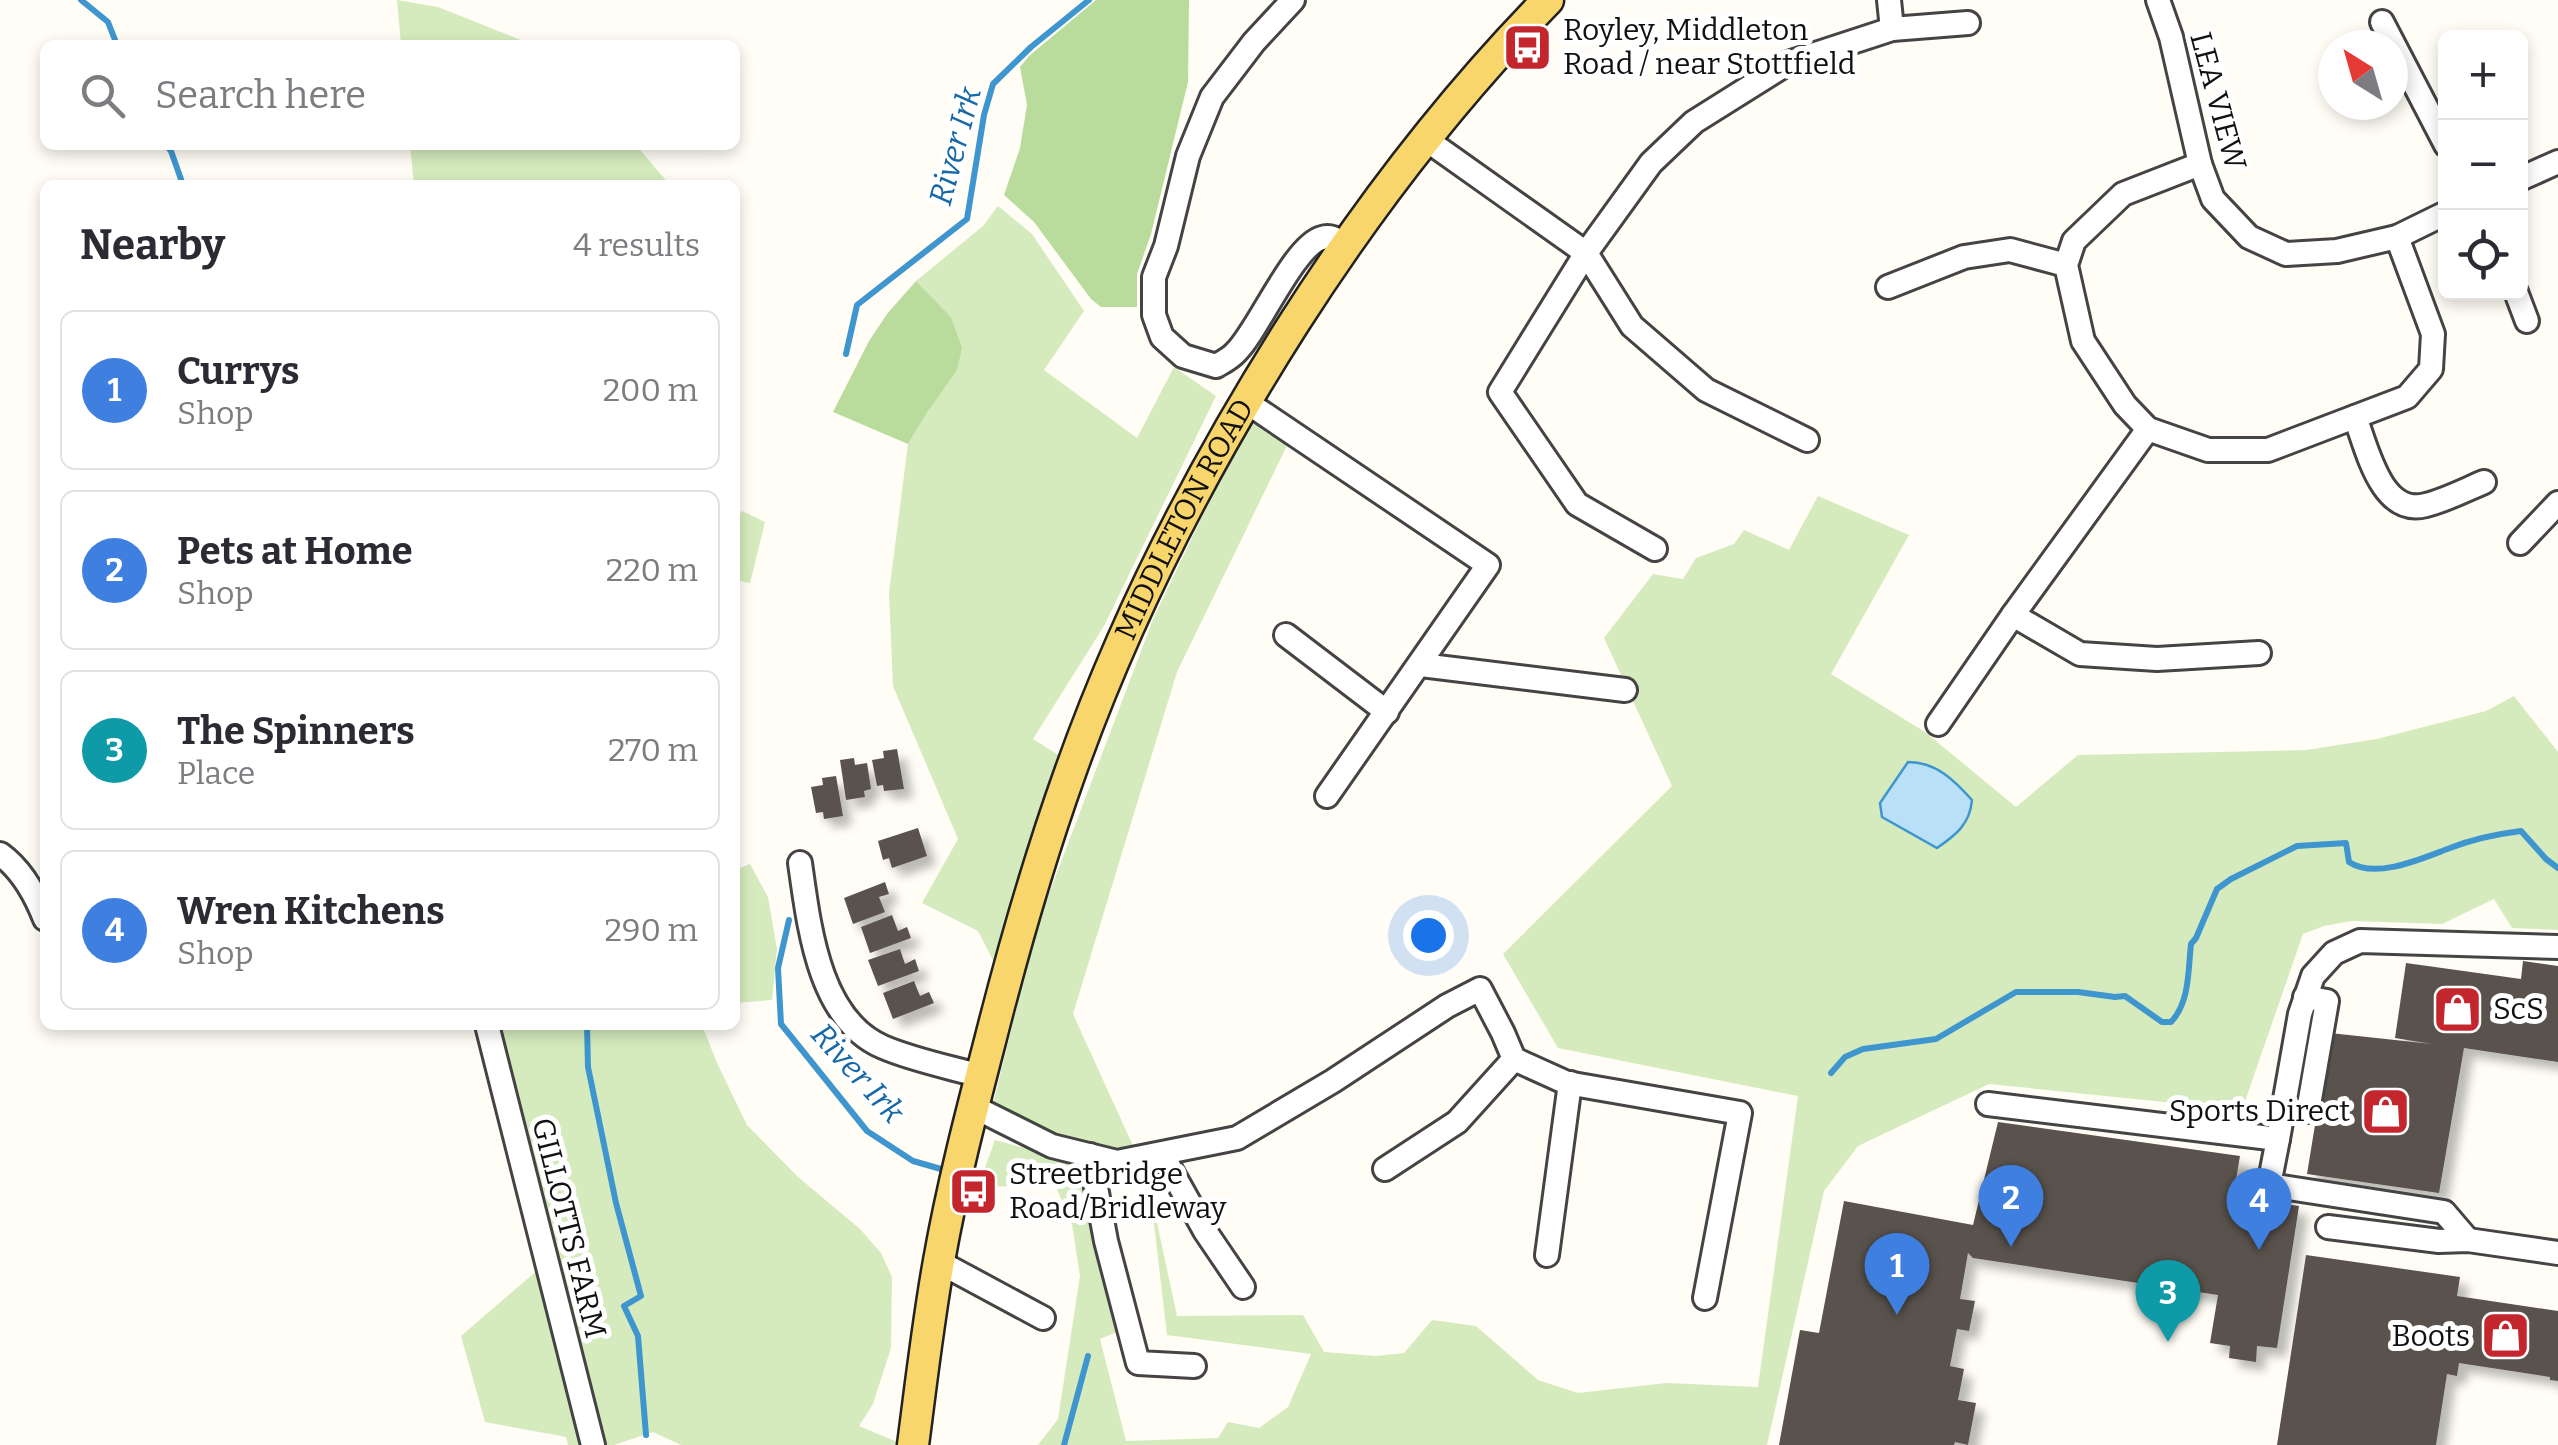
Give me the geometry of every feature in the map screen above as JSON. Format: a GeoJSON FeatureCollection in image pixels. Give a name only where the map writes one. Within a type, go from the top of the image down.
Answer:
{"type":"FeatureCollection","features":[{"type":"Feature","properties":{"kind":"main road","name":"MIDDLETON ROAD"},"geometry":{"type":"LineString","coordinates":[[913,1445],[939,1262],[980,1076],[1030,893],[1091,718],[1160,559],[1244,400],[1345,244],[1424,138],[1548,0]]}},
{"type":"Feature","properties":{"kind":"street"},"geometry":{"type":"LineString","coordinates":[[1293,0],[1254,42],[1212,97],[1188,156],[1166,246],[1154,277],[1154,315],[1162,337],[1183,356],[1216,366],[1238,351],[1287,274],[1313,244],[1320,238],[1332,237],[1345,244]]}},
{"type":"Feature","properties":{"kind":"street"},"geometry":{"type":"LineString","coordinates":[[1889,0],[1892,30]]}},
{"type":"Feature","properties":{"kind":"street","name":"LEA VIEW"},"geometry":{"type":"LineString","coordinates":[[2158,0],[2171,36],[2200,164],[2214,199],[2249,237],[2286,254],[2337,250],[2397,238],[2438,217]]}},
{"type":"Feature","properties":{"kind":"street"},"geometry":{"type":"LineString","coordinates":[[2382,22],[2438,130]]}},
{"type":"Feature","properties":{"kind":"street"},"geometry":{"type":"LineString","coordinates":[[1654,549],[1577,504],[1500,392],[1586,253],[1651,163],[1694,122],[1788,63],[1892,30],[1968,23]]}},
{"type":"Feature","properties":{"kind":"street"},"geometry":{"type":"LineString","coordinates":[[1424,138],[1586,253],[1632,326],[1706,390],[1807,440]]}},
{"type":"Feature","properties":{"kind":"street"},"geometry":{"type":"LineString","coordinates":[[2528,175],[2558,162]]}},
{"type":"Feature","properties":{"kind":"street"},"geometry":{"type":"LineString","coordinates":[[2200,164],[2123,194],[2074,241],[2066,265],[2083,341],[2126,405],[2148,429],[2208,450],[2268,450],[2408,397],[2431,369],[2433,334],[2397,238]]}},
{"type":"Feature","properties":{"kind":"street"},"geometry":{"type":"LineString","coordinates":[[1888,287],[1964,257],[2010,250],[2066,265]]}},
{"type":"Feature","properties":{"kind":"street"},"geometry":{"type":"LineString","coordinates":[[2519,300],[2527,322]]}},
{"type":"Feature","properties":{"kind":"street"},"geometry":{"type":"LineString","coordinates":[[1244,400],[1488,565],[1327,796]]}},
{"type":"Feature","properties":{"kind":"street"},"geometry":{"type":"LineString","coordinates":[[2354,417],[2381,484],[2391,498],[2408,506],[2423,506],[2484,482]]}},
{"type":"Feature","properties":{"kind":"street"},"geometry":{"type":"LineString","coordinates":[[1938,724],[2148,429]]}},
{"type":"Feature","properties":{"kind":"street"},"geometry":{"type":"LineString","coordinates":[[2520,543],[2558,503]]}},
{"type":"Feature","properties":{"kind":"street"},"geometry":{"type":"LineString","coordinates":[[2014,615],[2080,654],[2156,660],[2260,653]]}},
{"type":"Feature","properties":{"kind":"street"},"geometry":{"type":"LineString","coordinates":[[1286,635],[1387,712]]}},
{"type":"Feature","properties":{"kind":"street"},"geometry":{"type":"LineString","coordinates":[[1421,665],[1625,690]]}},
{"type":"Feature","properties":{"kind":"street"},"geometry":{"type":"LineString","coordinates":[[0,854],[11,862],[40,907]]}},
{"type":"Feature","properties":{"kind":"street"},"geometry":{"type":"LineString","coordinates":[[800,863],[816,958],[836,1003],[854,1028],[885,1048],[980,1076]]}},
{"type":"Feature","properties":{"kind":"street"},"geometry":{"type":"LineString","coordinates":[[2468,1240],[2444,1212],[2269,1185],[2305,996],[2313,976],[2334,953],[2360,941],[2558,947]]}},
{"type":"Feature","properties":{"kind":"street"},"geometry":{"type":"LineString","coordinates":[[971,1113],[1052,1146],[1117,1162],[1237,1138],[1480,988],[1514,1060],[1570,1083],[1740,1113],[1705,1298]]}},
{"type":"Feature","properties":{"kind":"street"},"geometry":{"type":"LineString","coordinates":[[2305,996],[2327,1000],[2308,1111]]}},
{"type":"Feature","properties":{"kind":"street","name":"GILLOTTS FARM"},"geometry":{"type":"LineString","coordinates":[[487,1030],[593,1445]]}},
{"type":"Feature","properties":{"kind":"street"},"geometry":{"type":"LineString","coordinates":[[1386,1168],[1457,1122],[1514,1060]]}},
{"type":"Feature","properties":{"kind":"street"},"geometry":{"type":"LineString","coordinates":[[1547,1255],[1570,1083]]}},
{"type":"Feature","properties":{"kind":"street"},"geometry":{"type":"LineString","coordinates":[[1988,1104],[2278,1139]]}},
{"type":"Feature","properties":{"kind":"street"},"geometry":{"type":"LineString","coordinates":[[1162,1154],[1242,1287]]}},
{"type":"Feature","properties":{"kind":"street"},"geometry":{"type":"LineString","coordinates":[[1090,1155],[1106,1241],[1138,1364],[1194,1366]]}},
{"type":"Feature","properties":{"kind":"street"},"geometry":{"type":"LineString","coordinates":[[2328,1226],[2558,1253]]}},
{"type":"Feature","properties":{"kind":"street"},"geometry":{"type":"LineString","coordinates":[[939,1262],[1042,1318]]}},
{"type":"Feature","properties":{"kind":"green space"},"geometry":{"type":"Polygon","coordinates":[[[397,0],[438,7],[520,40],[401,40],[397,0]]]}},
{"type":"Feature","properties":{"kind":"green space"},"geometry":{"type":"Polygon","coordinates":[[[1096,0],[1189,0],[1188,82],[1151,234],[1137,274],[1137,307],[1101,307],[1091,299],[1034,222],[1004,195],[1020,148],[1027,105],[1020,67],[1096,0]]]}},
{"type":"Feature","properties":{"kind":"green space"},"geometry":{"type":"Polygon","coordinates":[[[410,150],[640,150],[666,180],[414,180],[410,150]]]}},
{"type":"Feature","properties":{"kind":"green space"},"geometry":{"type":"Polygon","coordinates":[[[998,206],[1032,234],[1084,311],[1044,370],[1137,438],[1174,367],[1216,396],[1104,626],[1033,739],[1063,758],[1001,976],[978,931],[922,903],[958,839],[893,686],[889,593],[908,444],[928,411],[951,317],[916,281],[983,226],[998,206]]]}},
{"type":"Feature","properties":{"kind":"green space"},"geometry":{"type":"Polygon","coordinates":[[[916,281],[951,317],[962,348],[957,370],[908,444],[833,412],[869,341],[916,281]]]}},
{"type":"Feature","properties":{"kind":"green space"},"geometry":{"type":"Polygon","coordinates":[[[1257,402],[1295,429],[1177,672],[1073,1014],[1134,1148],[1102,1149],[1024,1125],[993,1104],[1036,928],[1154,617],[1257,402]]]}},
{"type":"Feature","properties":{"kind":"green space"},"geometry":{"type":"Polygon","coordinates":[[[1818,496],[1909,535],[1831,674],[1925,732],[2016,807],[2078,755],[2306,750],[2377,739],[2486,711],[2514,696],[2558,752],[2558,930],[2512,928],[2494,899],[2442,924],[2352,921],[2303,934],[2242,1110],[1989,1084],[1858,1146],[1824,1191],[1767,1445],[1038,1445],[1058,1419],[1080,1276],[1072,1224],[1055,1185],[978,1187],[995,1140],[1080,1163],[1117,1332],[1100,1339],[1126,1441],[1218,1438],[1228,1422],[1259,1428],[1288,1407],[1311,1354],[1167,1335],[1150,1190],[1177,1316],[1303,1315],[1324,1352],[1376,1356],[1404,1353],[1432,1320],[1476,1326],[1538,1380],[1578,1393],[1667,1383],[1758,1387],[1798,1096],[1558,1048],[1503,954],[1672,786],[1604,638],[1653,574],[1683,579],[1696,558],[1734,544],[1744,530],[1789,550],[1818,496]]]}},
{"type":"Feature","properties":{"kind":"green space"},"geometry":{"type":"Polygon","coordinates":[[[742,511],[765,522],[750,583],[740,581],[742,511]]]}},
{"type":"Feature","properties":{"kind":"green space"},"geometry":{"type":"Polygon","coordinates":[[[750,864],[768,897],[777,949],[772,1000],[740,1003],[740,868],[750,864]]]}},
{"type":"Feature","properties":{"kind":"green space"},"geometry":{"type":"Polygon","coordinates":[[[497,1030],[704,1030],[747,1125],[881,1253],[892,1277],[891,1348],[873,1404],[859,1426],[897,1445],[681,1445],[653,1432],[614,1445],[568,1445],[566,1437],[485,1422],[461,1336],[554,1256],[522,1115],[497,1030]]]}},
{"type":"Feature","properties":{"kind":"water"},"geometry":{"type":"Polygon","coordinates":[[[1908,762],[1936,769],[1972,800],[1961,828],[1937,848],[1882,817],[1880,803],[1908,762]]]}},
{"type":"Feature","properties":{"kind":"building"},"geometry":{"type":"Polygon","coordinates":[[[897,749],[904,789],[884,791],[883,785],[877,786],[872,760],[884,758],[883,751],[897,749]]]}},
{"type":"Feature","properties":{"kind":"building"},"geometry":{"type":"Polygon","coordinates":[[[854,758],[855,765],[867,763],[871,789],[864,791],[865,797],[846,800],[840,760],[854,758]]]}},
{"type":"Feature","properties":{"kind":"building"},"geometry":{"type":"Polygon","coordinates":[[[836,776],[843,816],[824,819],[823,812],[816,813],[811,787],[823,785],[822,778],[836,776]]]}},
{"type":"Feature","properties":{"kind":"building"},"geometry":{"type":"Polygon","coordinates":[[[918,828],[927,856],[892,868],[889,858],[883,860],[878,841],[918,828]]]}},
{"type":"Feature","properties":{"kind":"building"},"geometry":{"type":"Polygon","coordinates":[[[885,882],[889,894],[879,897],[885,912],[853,924],[844,898],[885,882]]]}},
{"type":"Feature","properties":{"kind":"building"},"geometry":{"type":"Polygon","coordinates":[[[892,915],[898,931],[907,927],[911,938],[870,953],[861,927],[892,915]]]}},
{"type":"Feature","properties":{"kind":"building"},"geometry":{"type":"Polygon","coordinates":[[[900,949],[905,964],[915,959],[919,971],[878,986],[868,960],[900,949]]]}},
{"type":"Feature","properties":{"kind":"building","name":"Sports Direct"},"geometry":{"type":"Polygon","coordinates":[[[2523,961],[2558,966],[2558,1062],[2464,1048],[2439,1193],[2307,1174],[2330,1033],[2432,1044],[2395,1038],[2406,963],[2521,979],[2523,961]]]}},
{"type":"Feature","properties":{"kind":"building"},"geometry":{"type":"Polygon","coordinates":[[[914,981],[920,996],[929,992],[934,1003],[893,1019],[883,993],[914,981]]]}},
{"type":"Feature","properties":{"kind":"building"},"geometry":{"type":"Polygon","coordinates":[[[1998,1122],[2240,1156],[2233,1197],[2299,1206],[2277,1348],[2257,1346],[2256,1362],[2229,1358],[2230,1346],[2210,1343],[2218,1295],[1973,1258],[1968,1253],[1960,1299],[1975,1301],[1969,1331],[1957,1329],[1950,1366],[1964,1369],[1958,1400],[1976,1403],[1968,1445],[1779,1445],[1800,1330],[1819,1333],[1844,1201],[1973,1225],[1998,1122]]]}},
{"type":"Feature","properties":{"kind":"building"},"geometry":{"type":"Polygon","coordinates":[[[2306,1255],[2460,1277],[2457,1296],[2558,1311],[2558,1381],[2459,1363],[2457,1376],[2447,1374],[2436,1445],[2277,1445],[2306,1255]]]}},
{"type":"Feature","properties":{"kind":"waterway"},"geometry":{"type":"LineString","coordinates":[[81,0],[108,22],[115,40]]}},
{"type":"Feature","properties":{"kind":"waterway","name":"River Irk"},"geometry":{"type":"LineString","coordinates":[[846,354],[857,305],[967,219],[993,84],[1089,0]]}},
{"type":"Feature","properties":{"kind":"waterway"},"geometry":{"type":"LineString","coordinates":[[170,150],[181,180]]}},
{"type":"Feature","properties":{"kind":"waterway"},"geometry":{"type":"LineString","coordinates":[[1831,1073],[1845,1057],[1863,1049],[1936,1039],[2016,992],[2125,996],[2162,1022],[2171,1022],[2185,995],[2191,944],[2217,889],[2297,846],[2346,843],[2349,862],[2372,869],[2413,862],[2476,839],[2521,831],[2558,868]]}},
{"type":"Feature","properties":{"kind":"waterway","name":"River Irk"},"geometry":{"type":"LineString","coordinates":[[789,920],[778,968],[781,1024],[867,1131],[913,1161],[941,1169]]}},
{"type":"Feature","properties":{"kind":"waterway"},"geometry":{"type":"LineString","coordinates":[[587,1030],[588,1067],[616,1203],[641,1296],[624,1306],[638,1336],[646,1435]]}},
{"type":"Feature","properties":{"kind":"waterway","name":"River Irk"},"geometry":{"type":"LineString","coordinates":[[1064,1445],[1088,1356]]}},
{"type":"Feature","properties":{"kind":"place","name":"Royley, Middleton Road / near Stottfield"},"geometry":{"type":"Point","coordinates":[1528,47]}},
{"type":"Feature","properties":{"kind":"place","name":"ScS"},"geometry":{"type":"Point","coordinates":[2458,1009]}},
{"type":"Feature","properties":{"kind":"place","name":"Sports Direct"},"geometry":{"type":"Point","coordinates":[2385,1111]}},
{"type":"Feature","properties":{"kind":"place","name":"Streetbridge Road/Bridleway"},"geometry":{"type":"Point","coordinates":[974,1191]}},
{"type":"Feature","properties":{"kind":"place","name":"Pets at Home"},"geometry":{"type":"Point","coordinates":[2011,1247]}},
{"type":"Feature","properties":{"kind":"place","name":"Wren Kitchens"},"geometry":{"type":"Point","coordinates":[2259,1250]}},
{"type":"Feature","properties":{"kind":"place","name":"Currys"},"geometry":{"type":"Point","coordinates":[1897,1315]}},
{"type":"Feature","properties":{"kind":"place","name":"Boots"},"geometry":{"type":"Point","coordinates":[2505,1336]}},
{"type":"Feature","properties":{"kind":"place","name":"The Spinners"},"geometry":{"type":"Point","coordinates":[2168,1342]}}]}
